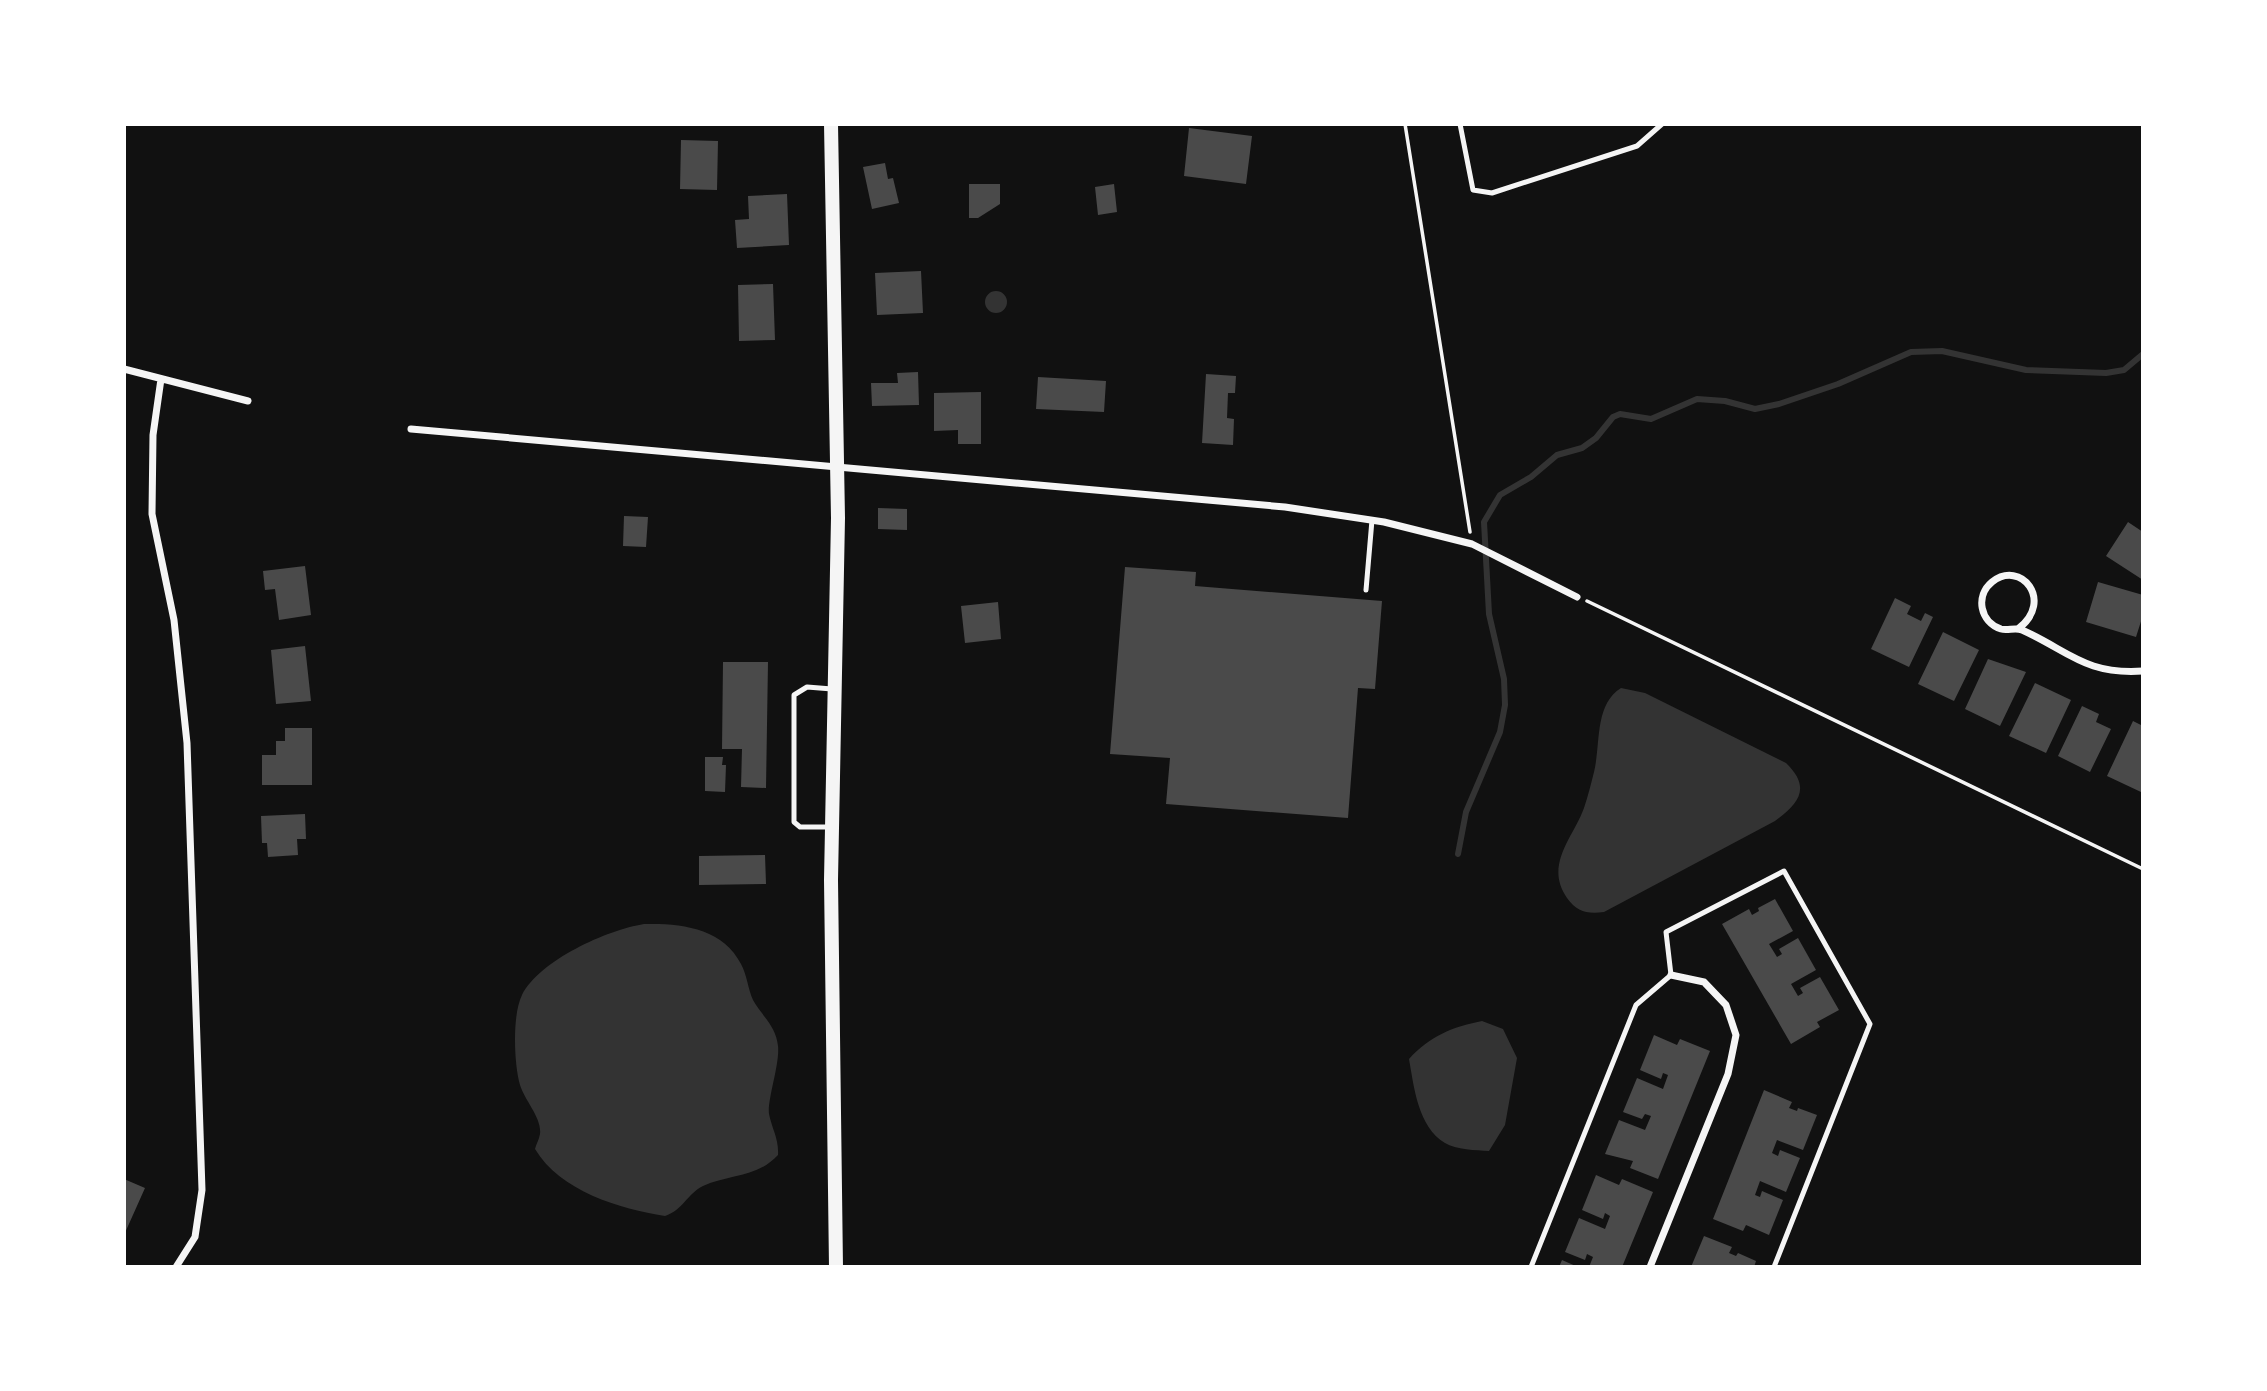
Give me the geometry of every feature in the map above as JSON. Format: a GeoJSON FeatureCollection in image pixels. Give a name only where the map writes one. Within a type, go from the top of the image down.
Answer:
{"type":"FeatureCollection","features":[{"type":"Feature","properties":{"kind":"main road"},"geometry":{"type":"LineString","coordinates":[[831,124],[837,466],[832,827],[836,1267]]}},
{"type":"Feature","properties":{"kind":"street"},"geometry":{"type":"LineString","coordinates":[[124,369],[248,401]]}},
{"type":"Feature","properties":{"kind":"street"},"geometry":{"type":"LineString","coordinates":[[161,379],[153,435],[152,514],[174,620],[187,743],[202,1190],[195,1237],[176,1267]]}},
{"type":"Feature","properties":{"kind":"street"},"geometry":{"type":"LineString","coordinates":[[411,429],[1285,507],[1372,520],[1472,544],[1577,597]]}},
{"type":"Feature","properties":{"kind":"street"},"geometry":{"type":"LineString","coordinates":[[2019,628],[2030,620],[2035,606],[2033,592],[2025,581],[2012,576],[1998,578],[1984,593],[1983,614],[1992,625],[2005,630],[2019,628],[2085,665],[2143,671]]}},
{"type":"Feature","properties":{"kind":"street"},"geometry":{"type":"LineString","coordinates":[[1650,1267],[1728,1074],[1736,1035],[1726,1005],[1704,982],[1671,975]]}},
{"type":"Feature","properties":{"kind":"lane"},"geometry":{"type":"LineString","coordinates":[[1460,124],[1473,190],[1492,193],[1637,146],[1662,124]]}},
{"type":"Feature","properties":{"kind":"lane"},"geometry":{"type":"LineString","coordinates":[[1366,590],[1372,520]]}},
{"type":"Feature","properties":{"kind":"lane"},"geometry":{"type":"LineString","coordinates":[[832,827],[800,827],[794,822],[794,695],[807,687],[835,689]]}},
{"type":"Feature","properties":{"kind":"lane"},"geometry":{"type":"LineString","coordinates":[[1531,1267],[1636,1005],[1671,975],[1667,932],[1784,871],[1870,1024],[1773,1267]]}},
{"type":"Feature","properties":{"kind":"path"},"geometry":{"type":"LineString","coordinates":[[1405,124],[1472,544]]}},
{"type":"Feature","properties":{"kind":"path"},"geometry":{"type":"LineString","coordinates":[[1577,597],[2143,870]]}},
{"type":"Feature","properties":{"kind":"shaded area"},"geometry":{"type":"Polygon","coordinates":[[[992,291],[1000,291],[1007,298],[1007,306],[1000,313],[992,313],[985,306],[985,298],[992,291]]]}},
{"type":"Feature","properties":{"kind":"shaded area"},"geometry":{"type":"Polygon","coordinates":[[[1621,688],[1645,693],[1786,763],[1794,772],[1800,787],[1791,808],[1775,821],[1604,912],[1592,913],[1579,909],[1567,898],[1558,874],[1559,863],[1587,799],[1596,761],[1602,715],[1612,695],[1621,688]]]}},
{"type":"Feature","properties":{"kind":"shaded area"},"geometry":{"type":"Polygon","coordinates":[[[644,924],[700,930],[723,942],[741,964],[753,1000],[772,1027],[778,1046],[769,1114],[778,1155],[752,1172],[703,1186],[676,1210],[665,1216],[593,1196],[575,1187],[546,1164],[535,1149],[540,1128],[520,1085],[515,1053],[515,1027],[522,995],[543,970],[594,940],[644,924]]]}},
{"type":"Feature","properties":{"kind":"shaded area"},"geometry":{"type":"Polygon","coordinates":[[[1482,1021],[1503,1029],[1517,1058],[1505,1125],[1489,1151],[1455,1147],[1436,1136],[1419,1106],[1409,1059],[1425,1044],[1442,1034],[1482,1021]]]}},
{"type":"Feature","properties":{"kind":"building"},"geometry":{"type":"Polygon","coordinates":[[[1189,128],[1252,136],[1246,184],[1184,176],[1189,128]]]}},
{"type":"Feature","properties":{"kind":"building"},"geometry":{"type":"Polygon","coordinates":[[[681,140],[718,141],[717,190],[680,189],[681,140]]]}},
{"type":"Feature","properties":{"kind":"building"},"geometry":{"type":"Polygon","coordinates":[[[885,163],[888,179],[893,178],[899,203],[872,209],[863,167],[885,163]]]}},
{"type":"Feature","properties":{"kind":"building"},"geometry":{"type":"Polygon","coordinates":[[[969,184],[1000,184],[1000,204],[978,218],[969,218],[969,184]]]}},
{"type":"Feature","properties":{"kind":"building"},"geometry":{"type":"Polygon","coordinates":[[[1114,184],[1117,212],[1098,215],[1095,187],[1114,184]]]}},
{"type":"Feature","properties":{"kind":"building"},"geometry":{"type":"Polygon","coordinates":[[[787,194],[789,245],[737,248],[735,220],[749,219],[748,196],[787,194]]]}},
{"type":"Feature","properties":{"kind":"building"},"geometry":{"type":"Polygon","coordinates":[[[921,271],[923,313],[877,315],[875,273],[921,271]]]}},
{"type":"Feature","properties":{"kind":"building"},"geometry":{"type":"Polygon","coordinates":[[[773,284],[775,340],[739,341],[738,285],[773,284]]]}},
{"type":"Feature","properties":{"kind":"building"},"geometry":{"type":"Polygon","coordinates":[[[918,372],[919,405],[872,406],[871,383],[898,383],[897,373],[918,372]]]}},
{"type":"Feature","properties":{"kind":"building"},"geometry":{"type":"Polygon","coordinates":[[[1206,374],[1236,376],[1235,393],[1228,393],[1227,418],[1234,419],[1233,445],[1202,443],[1206,374]]]}},
{"type":"Feature","properties":{"kind":"building"},"geometry":{"type":"Polygon","coordinates":[[[1038,377],[1106,381],[1104,412],[1036,409],[1038,377]]]}},
{"type":"Feature","properties":{"kind":"building"},"geometry":{"type":"Polygon","coordinates":[[[981,392],[981,444],[958,444],[958,430],[934,431],[934,393],[981,392]]]}},
{"type":"Feature","properties":{"kind":"building"},"geometry":{"type":"Polygon","coordinates":[[[878,508],[907,509],[907,530],[878,529],[878,508]]]}},
{"type":"Feature","properties":{"kind":"building"},"geometry":{"type":"Polygon","coordinates":[[[624,516],[648,517],[646,547],[623,546],[624,516]]]}},
{"type":"Feature","properties":{"kind":"building"},"geometry":{"type":"Polygon","coordinates":[[[2128,522],[2143,532],[2143,580],[2106,556],[2128,522]]]}},
{"type":"Feature","properties":{"kind":"building"},"geometry":{"type":"Polygon","coordinates":[[[305,566],[311,615],[279,620],[275,589],[265,590],[263,571],[305,566]]]}},
{"type":"Feature","properties":{"kind":"building"},"geometry":{"type":"Polygon","coordinates":[[[1125,567],[1196,572],[1195,586],[1382,601],[1375,689],[1358,688],[1348,818],[1166,804],[1170,758],[1110,754],[1125,567]]]}},
{"type":"Feature","properties":{"kind":"building"},"geometry":{"type":"Polygon","coordinates":[[[2098,582],[2143,595],[2143,615],[2136,637],[2086,622],[2098,582]]]}},
{"type":"Feature","properties":{"kind":"building"},"geometry":{"type":"Polygon","coordinates":[[[1895,598],[1911,606],[1907,614],[1921,621],[1925,613],[1933,617],[1909,667],[1871,649],[1895,598]]]}},
{"type":"Feature","properties":{"kind":"building"},"geometry":{"type":"Polygon","coordinates":[[[998,602],[1001,639],[965,643],[961,606],[998,602]]]}},
{"type":"Feature","properties":{"kind":"building"},"geometry":{"type":"Polygon","coordinates":[[[1943,632],[1979,650],[1954,701],[1918,684],[1943,632]]]}},
{"type":"Feature","properties":{"kind":"building"},"geometry":{"type":"Polygon","coordinates":[[[305,646],[311,701],[276,704],[271,650],[305,646]]]}},
{"type":"Feature","properties":{"kind":"building"},"geometry":{"type":"Polygon","coordinates":[[[1988,659],[2026,672],[2000,726],[1965,709],[1988,659]]]}},
{"type":"Feature","properties":{"kind":"building"},"geometry":{"type":"Polygon","coordinates":[[[723,662],[768,662],[766,788],[741,787],[742,749],[722,749],[723,662]]]}},
{"type":"Feature","properties":{"kind":"building"},"geometry":{"type":"Polygon","coordinates":[[[2035,683],[2071,700],[2046,753],[2009,736],[2035,683]]]}},
{"type":"Feature","properties":{"kind":"building"},"geometry":{"type":"Polygon","coordinates":[[[2082,706],[2099,714],[2096,722],[2111,729],[2090,772],[2058,756],[2082,706]]]}},
{"type":"Feature","properties":{"kind":"building"},"geometry":{"type":"Polygon","coordinates":[[[2133,721],[2143,726],[2141,792],[2107,776],[2133,721]]]}},
{"type":"Feature","properties":{"kind":"building"},"geometry":{"type":"Polygon","coordinates":[[[285,728],[312,728],[312,785],[262,785],[262,755],[276,755],[276,741],[285,741],[285,728]]]}},
{"type":"Feature","properties":{"kind":"building"},"geometry":{"type":"Polygon","coordinates":[[[705,757],[723,757],[722,765],[726,765],[725,792],[705,791],[705,757]]]}},
{"type":"Feature","properties":{"kind":"building"},"geometry":{"type":"Polygon","coordinates":[[[305,814],[306,839],[297,839],[298,855],[268,857],[267,843],[262,843],[261,816],[305,814]]]}},
{"type":"Feature","properties":{"kind":"building"},"geometry":{"type":"Polygon","coordinates":[[[765,855],[766,884],[699,885],[699,856],[765,855]]]}},
{"type":"Feature","properties":{"kind":"building"},"geometry":{"type":"Polygon","coordinates":[[[1775,899],[1793,931],[1769,944],[1777,957],[1782,954],[1779,949],[1798,938],[1816,970],[1791,984],[1798,996],[1803,993],[1800,988],[1820,977],[1839,1010],[1817,1022],[1820,1027],[1791,1044],[1722,924],[1749,909],[1752,915],[1759,911],[1758,908],[1775,899]]]}},
{"type":"Feature","properties":{"kind":"building"},"geometry":{"type":"Polygon","coordinates":[[[1654,1035],[1677,1045],[1680,1039],[1710,1051],[1658,1179],[1630,1168],[1633,1161],[1605,1154],[1619,1120],[1645,1130],[1651,1116],[1645,1114],[1642,1119],[1623,1112],[1637,1078],[1663,1089],[1668,1075],[1663,1073],[1661,1079],[1640,1070],[1654,1035]]]}},
{"type":"Feature","properties":{"kind":"building"},"geometry":{"type":"Polygon","coordinates":[[[1764,1090],[1792,1102],[1789,1108],[1797,1111],[1798,1108],[1817,1115],[1803,1150],[1777,1140],[1772,1153],[1778,1156],[1780,1150],[1800,1158],[1786,1192],[1760,1181],[1755,1195],[1760,1197],[1762,1191],[1783,1200],[1769,1235],[1746,1225],[1743,1231],[1713,1219],[1764,1090]]]}},
{"type":"Feature","properties":{"kind":"building"},"geometry":{"type":"Polygon","coordinates":[[[1596,1175],[1619,1185],[1622,1179],[1653,1192],[1622,1267],[1589,1267],[1593,1257],[1587,1254],[1585,1260],[1565,1252],[1579,1218],[1605,1229],[1610,1216],[1605,1213],[1603,1219],[1582,1210],[1596,1175]]]}},
{"type":"Feature","properties":{"kind":"building"},"geometry":{"type":"Polygon","coordinates":[[[124,1179],[145,1188],[124,1235],[124,1179]]]}},
{"type":"Feature","properties":{"kind":"building"},"geometry":{"type":"Polygon","coordinates":[[[1704,1236],[1732,1247],[1729,1253],[1736,1256],[1738,1253],[1756,1261],[1754,1267],[1691,1267],[1704,1236]]]}},
{"type":"Feature","properties":{"kind":"building"},"geometry":{"type":"Polygon","coordinates":[[[1562,1260],[1578,1267],[1559,1267],[1562,1260]]]}},
{"type":"Feature","properties":{"kind":"waterway"},"geometry":{"type":"LineString","coordinates":[[1458,854],[1466,812],[1500,732],[1505,705],[1504,679],[1489,614],[1484,522],[1500,495],[1531,477],[1557,455],[1582,448],[1596,438],[1613,417],[1620,414],[1651,419],[1697,399],[1725,401],[1755,409],[1779,404],[1838,384],[1911,352],[1942,351],[2026,370],[2106,373],[2124,370],[2143,354]]}}]}
